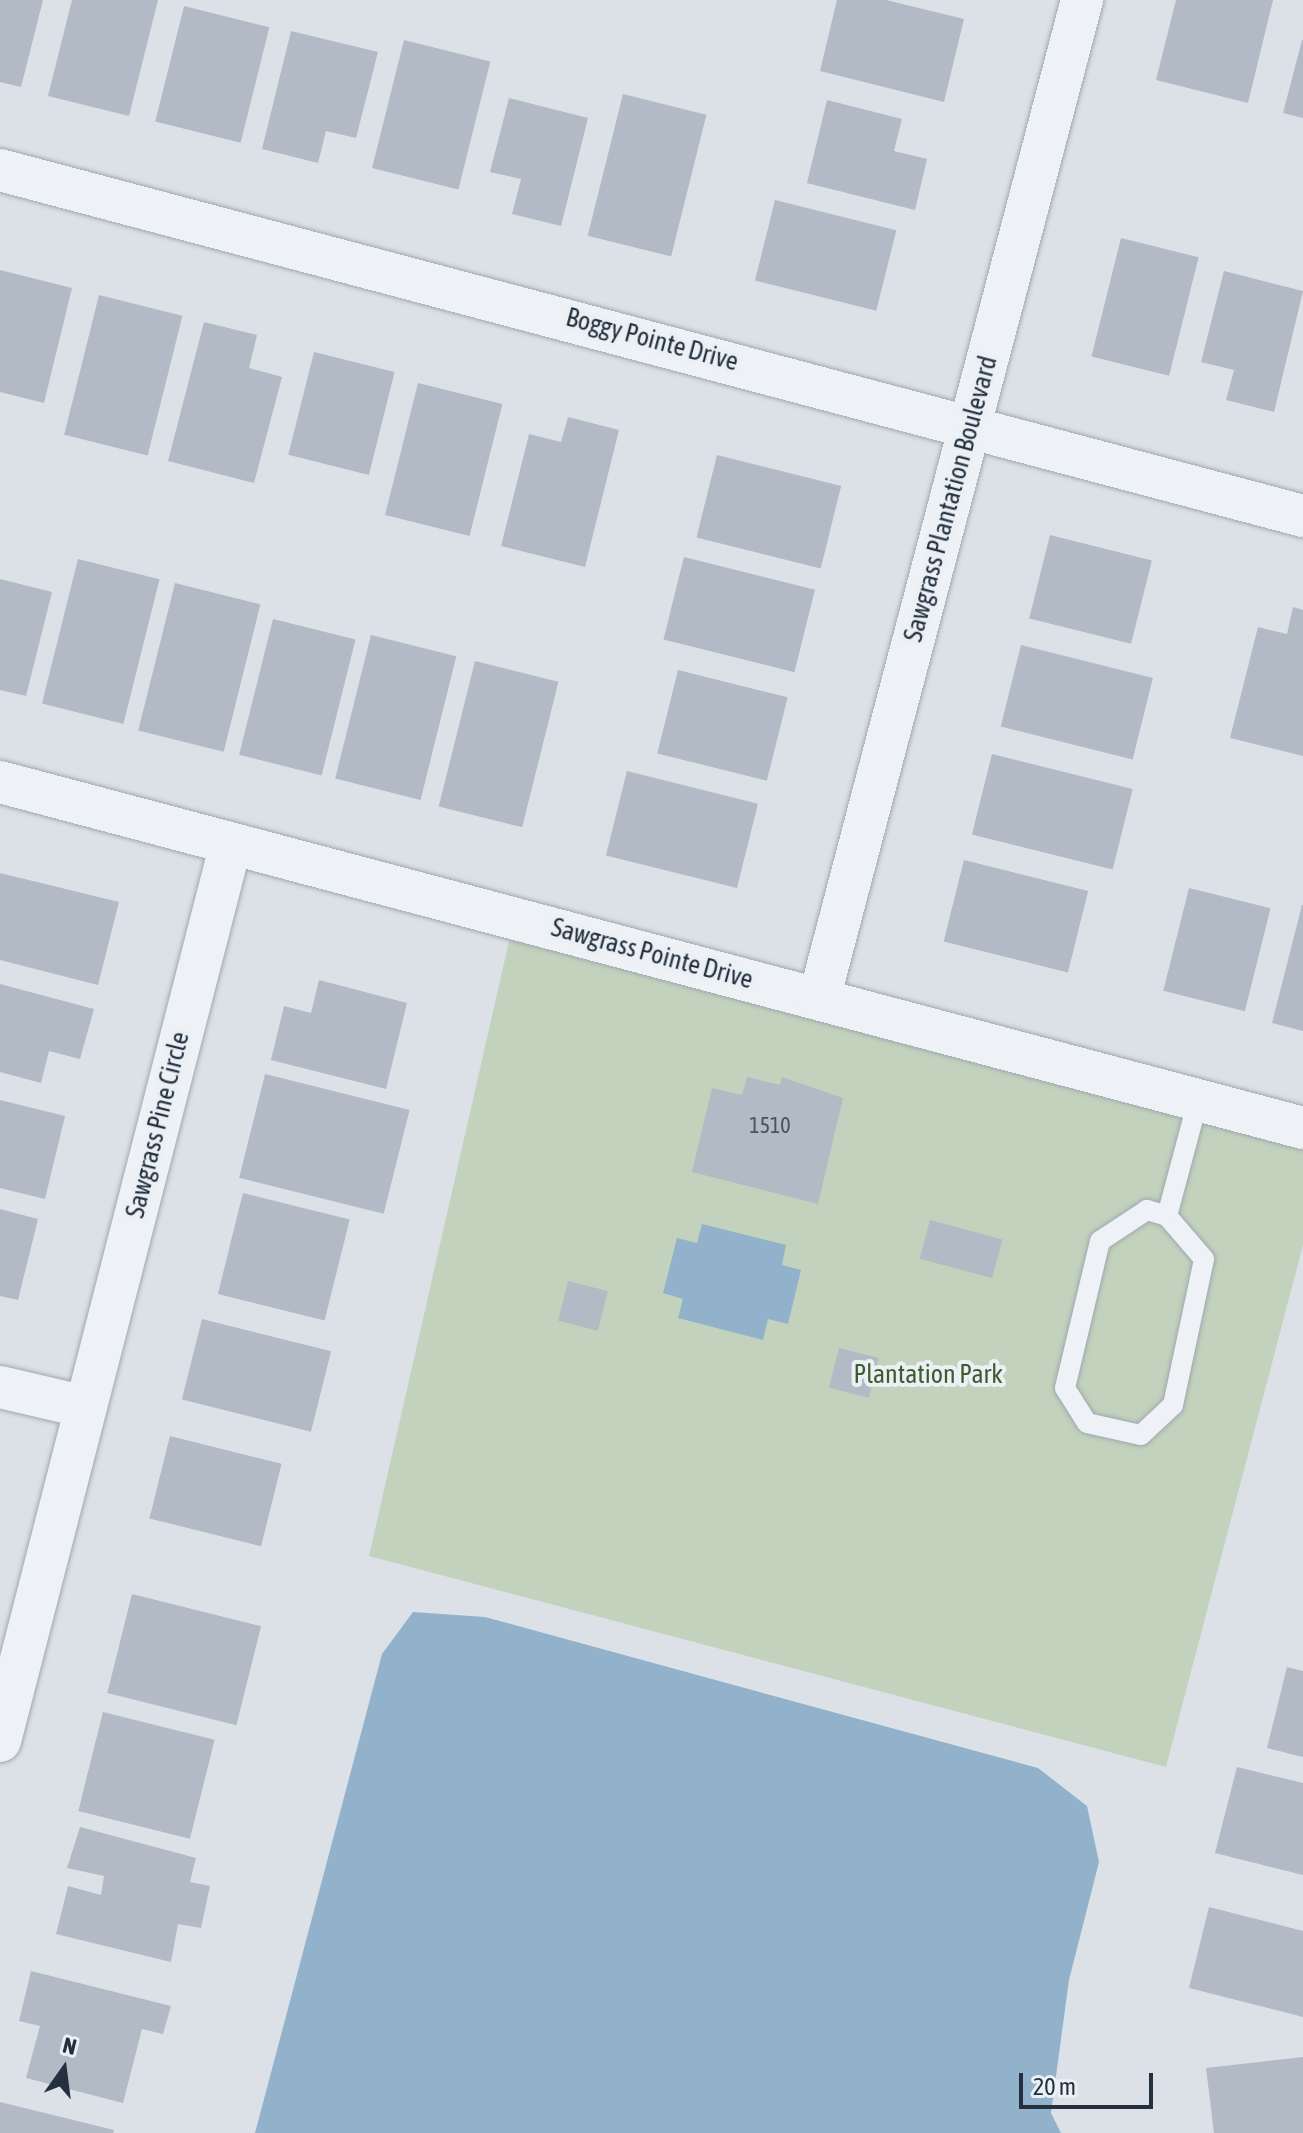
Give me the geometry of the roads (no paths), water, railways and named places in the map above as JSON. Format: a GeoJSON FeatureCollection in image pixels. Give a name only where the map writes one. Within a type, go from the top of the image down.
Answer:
{"type":"FeatureCollection","features":[{"type":"Feature","properties":{"kind":"street","name":"Sawgrass Plantation Boulevard"},"geometry":{"type":"LineString","coordinates":[[819,999],[1082,0]]}},
{"type":"Feature","properties":{"kind":"street","name":"Boggy Pointe Drive"},"geometry":{"type":"LineString","coordinates":[[0,170],[971,425],[1303,516]]}},
{"type":"Feature","properties":{"kind":"street","name":"Sawgrass Pointe Drive"},"geometry":{"type":"LineString","coordinates":[[0,782],[1303,1128]]}},
{"type":"Feature","properties":{"kind":"street","name":"Sawgrass Pine Circle"},"geometry":{"type":"LineString","coordinates":[[0,1741],[231,843]]}},
{"type":"Feature","properties":{"kind":"street"},"geometry":{"type":"LineString","coordinates":[[0,1387],[86,1407]]}},
{"type":"Feature","properties":{"kind":"lane"},"geometry":{"type":"LineString","coordinates":[[1167,1216],[1198,1100]]}},
{"type":"Feature","properties":{"kind":"lane"},"geometry":{"type":"LineString","coordinates":[[1147,1210],[1167,1216],[1204,1259],[1173,1405],[1141,1435],[1087,1423],[1065,1388],[1100,1241],[1147,1210]]}},
{"type":"Feature","properties":{"kind":"water"},"geometry":{"type":"Polygon","coordinates":[[[702,1224],[786,1245],[782,1265],[801,1270],[788,1324],[768,1319],[763,1340],[678,1318],[683,1299],[663,1293],[677,1238],[697,1243],[702,1224]]]}},
{"type":"Feature","properties":{"kind":"water"},"geometry":{"type":"Polygon","coordinates":[[[413,1612],[485,1617],[1038,1768],[1087,1806],[1099,1862],[1069,1980],[1051,2113],[1061,2133],[255,2133],[382,1654],[413,1612]]]}},
{"type":"Feature","properties":{"kind":"park label","name":"Plantation Park"},"geometry":{"type":"Point","coordinates":[928,1375]}}]}
